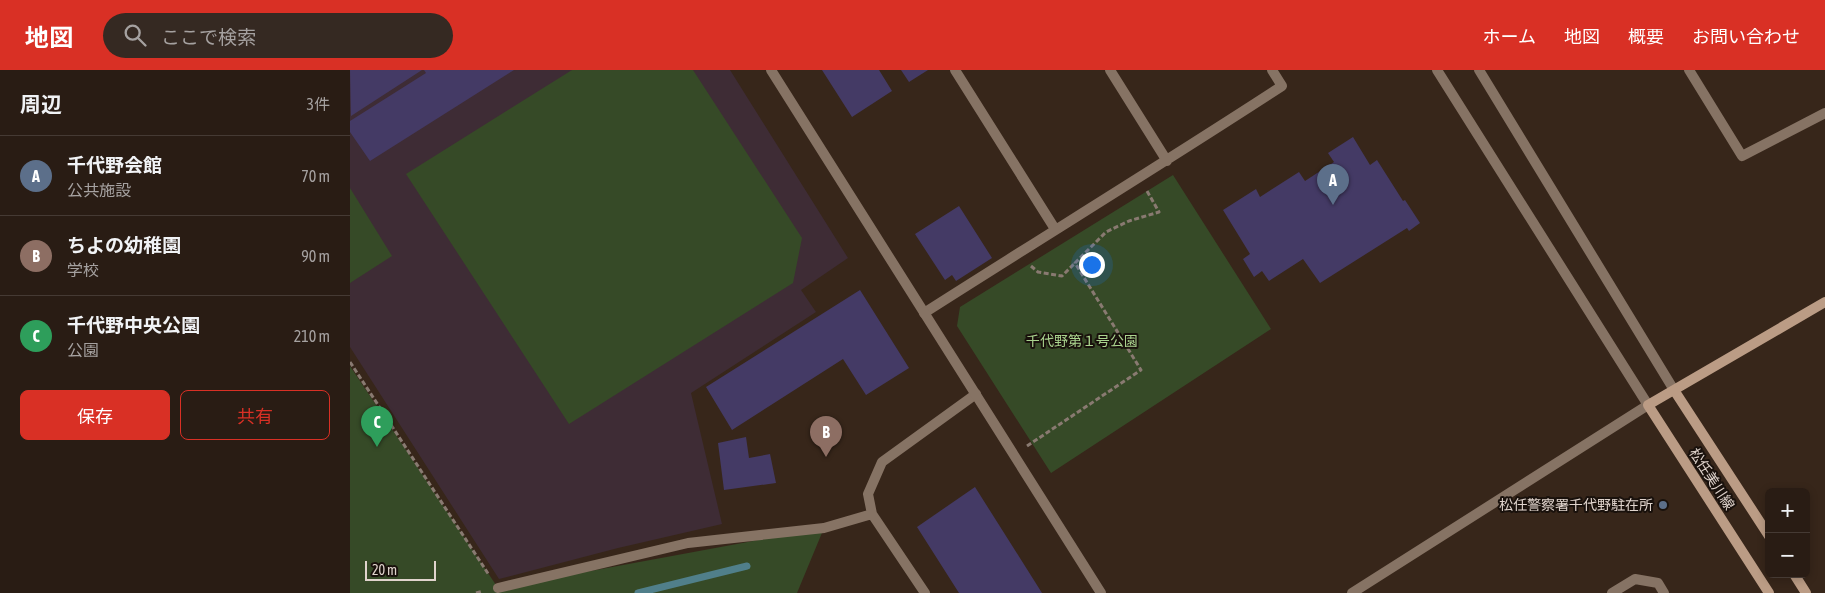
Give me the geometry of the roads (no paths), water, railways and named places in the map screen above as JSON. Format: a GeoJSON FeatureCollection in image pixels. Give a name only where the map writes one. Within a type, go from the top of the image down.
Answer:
{"type":"FeatureCollection","features":[{"type":"Feature","properties":{"kind":"main road"},"geometry":{"type":"LineString","coordinates":[[1648,405],[1825,302]]}},
{"type":"Feature","properties":{"kind":"main road","name":"松任美川線"},"geometry":{"type":"LineString","coordinates":[[1674,390],[1767,533]]}},
{"type":"Feature","properties":{"kind":"main road","name":"松任美川線"},"geometry":{"type":"LineString","coordinates":[[1648,405],[1769,593]]}},
{"type":"Feature","properties":{"kind":"main road"},"geometry":{"type":"LineString","coordinates":[[1797,578],[1806,593]]}},
{"type":"Feature","properties":{"kind":"street"},"geometry":{"type":"LineString","coordinates":[[771,70],[1101,593]]}},
{"type":"Feature","properties":{"kind":"street"},"geometry":{"type":"LineString","coordinates":[[955,70],[1055,230]]}},
{"type":"Feature","properties":{"kind":"street"},"geometry":{"type":"LineString","coordinates":[[1110,70],[1167,161]]}},
{"type":"Feature","properties":{"kind":"street"},"geometry":{"type":"LineString","coordinates":[[924,313],[1167,161],[1282,86],[1272,70]]}},
{"type":"Feature","properties":{"kind":"street"},"geometry":{"type":"LineString","coordinates":[[1352,593],[1648,405],[1437,70]]}},
{"type":"Feature","properties":{"kind":"street"},"geometry":{"type":"LineString","coordinates":[[1478,70],[1674,390]]}},
{"type":"Feature","properties":{"kind":"street"},"geometry":{"type":"LineString","coordinates":[[1689,70],[1742,156],[1825,113]]}},
{"type":"Feature","properties":{"kind":"street"},"geometry":{"type":"LineString","coordinates":[[925,593],[872,514],[868,494],[882,462],[976,394]]}},
{"type":"Feature","properties":{"kind":"street"},"geometry":{"type":"LineString","coordinates":[[498,588],[688,543],[824,528],[872,514]]}},
{"type":"Feature","properties":{"kind":"street"},"geometry":{"type":"LineString","coordinates":[[1612,593],[1635,579],[1658,583],[1664,593]]}},
{"type":"Feature","properties":{"kind":"waterway"},"geometry":{"type":"LineString","coordinates":[[638,593],[747,566]]}},
{"type":"Feature","properties":{"kind":"place","name":"千代野会館"},"geometry":{"type":"Point","coordinates":[1333,205]}},
{"type":"Feature","properties":{"kind":"place","name":"千代野中央公園"},"geometry":{"type":"Point","coordinates":[377,447]}},
{"type":"Feature","properties":{"kind":"place","name":"ちよの幼稚園"},"geometry":{"type":"Point","coordinates":[826,457]}},
{"type":"Feature","properties":{"kind":"place","name":"松任警察署千代野駐在所"},"geometry":{"type":"Point","coordinates":[1663,505]}},
{"type":"Feature","properties":{"kind":"park label","name":"千代野第１号公園"},"geometry":{"type":"Point","coordinates":[1082,341]}}]}
